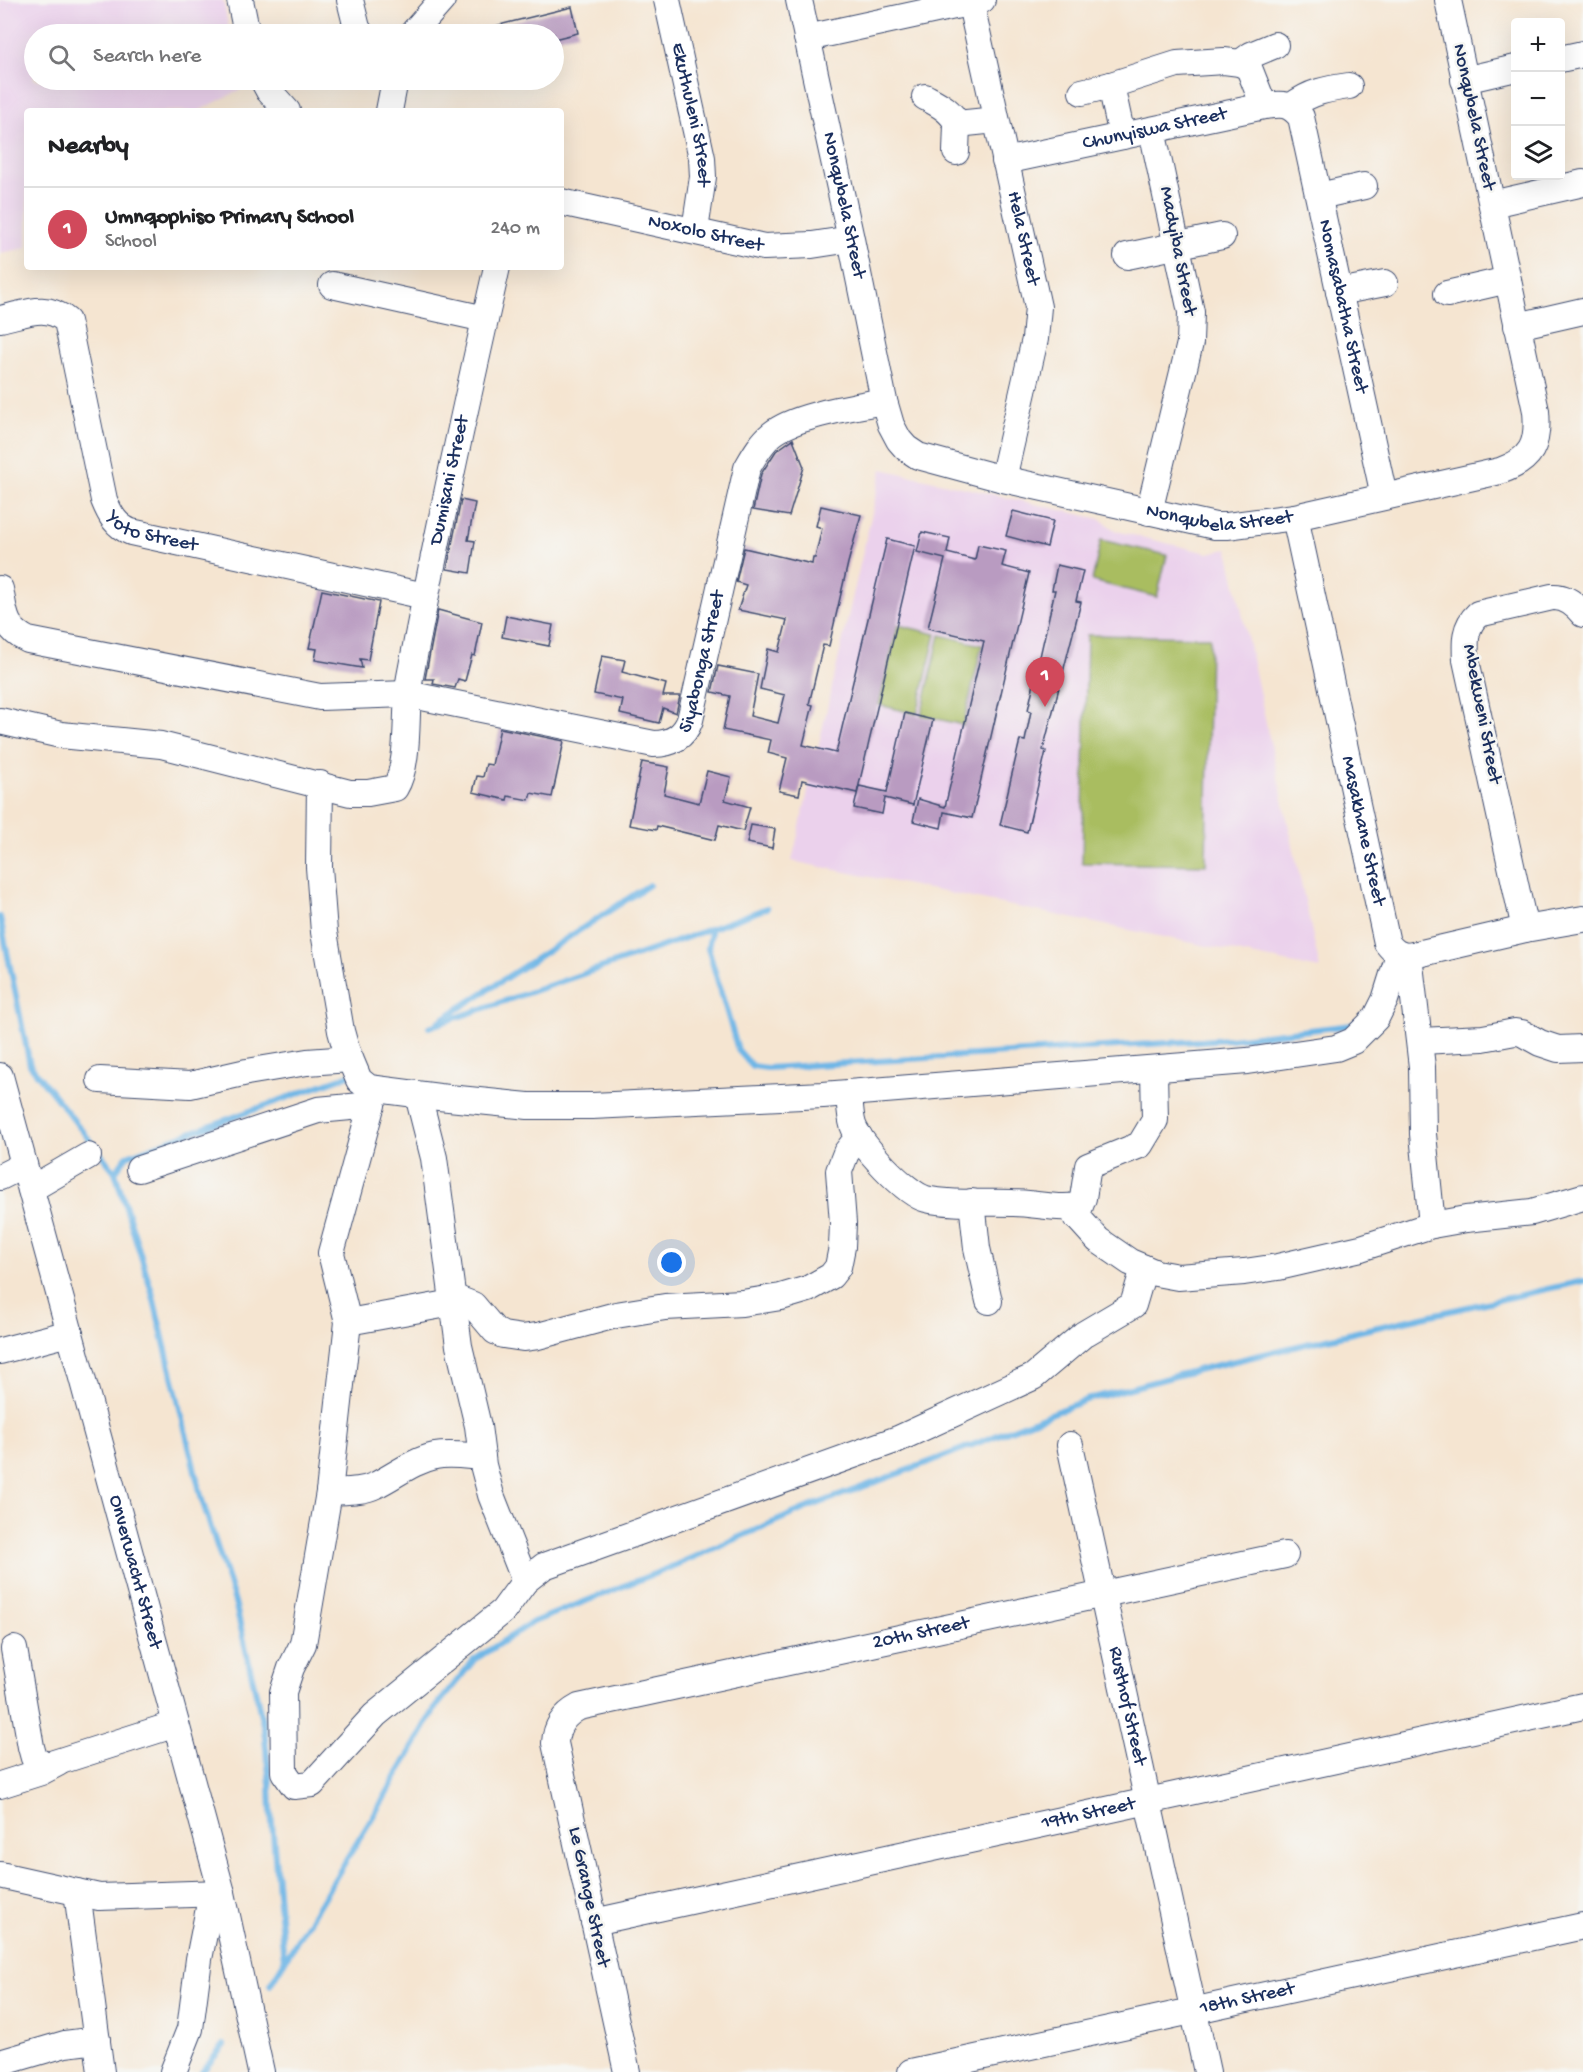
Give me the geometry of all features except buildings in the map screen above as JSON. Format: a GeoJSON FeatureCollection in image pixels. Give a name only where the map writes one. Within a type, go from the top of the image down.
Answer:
{"type":"FeatureCollection","features":[{"type":"Feature","properties":{"kind":"street"},"geometry":{"type":"LineString","coordinates":[[240,0],[245,24]]}},
{"type":"Feature","properties":{"kind":"street"},"geometry":{"type":"LineString","coordinates":[[350,0],[356,24]]}},
{"type":"Feature","properties":{"kind":"street"},"geometry":{"type":"LineString","coordinates":[[419,24],[442,0]]}},
{"type":"Feature","properties":{"kind":"street","name":"Ekuthuleni Street"},"geometry":{"type":"LineString","coordinates":[[667,0],[702,158],[703,177],[695,230]]}},
{"type":"Feature","properties":{"kind":"street","name":"Nonqubela Street"},"geometry":{"type":"LineString","coordinates":[[799,0],[884,401],[899,440],[912,452],[928,459],[1003,479],[1215,526],[1296,517],[1500,471],[1511,467],[1530,452],[1536,440],[1538,429],[1536,411],[1448,0]]}},
{"type":"Feature","properties":{"kind":"street"},"geometry":{"type":"LineString","coordinates":[[807,38],[974,1]]}},
{"type":"Feature","properties":{"kind":"street","name":"Hela Street"},"geometry":{"type":"LineString","coordinates":[[974,1],[996,120],[1038,307],[1035,339],[1003,479]]}},
{"type":"Feature","properties":{"kind":"street"},"geometry":{"type":"LineString","coordinates":[[1240,63],[1251,55],[1275,45]]}},
{"type":"Feature","properties":{"kind":"street"},"geometry":{"type":"LineString","coordinates":[[1565,58],[1583,54]]}},
{"type":"Feature","properties":{"kind":"street"},"geometry":{"type":"LineString","coordinates":[[1082,92],[1177,64],[1224,61],[1240,63],[1249,68],[1263,106]]}},
{"type":"Feature","properties":{"kind":"street"},"geometry":{"type":"LineString","coordinates":[[1464,80],[1511,69]]}},
{"type":"Feature","properties":{"kind":"street"},"geometry":{"type":"LineString","coordinates":[[1111,85],[1122,136]]}},
{"type":"Feature","properties":{"kind":"street"},"geometry":{"type":"LineString","coordinates":[[1296,112],[1309,95],[1323,90],[1349,86]]}},
{"type":"Feature","properties":{"kind":"street"},"geometry":{"type":"LineString","coordinates":[[269,90],[284,108]]}},
{"type":"Feature","properties":{"kind":"street"},"geometry":{"type":"LineString","coordinates":[[390,108],[393,90]]}},
{"type":"Feature","properties":{"kind":"street"},"geometry":{"type":"LineString","coordinates":[[925,97],[953,116],[957,124],[956,152]]}},
{"type":"Feature","properties":{"kind":"street","name":"Chunyiswa Street"},"geometry":{"type":"LineString","coordinates":[[1005,161],[1263,106],[1282,104],[1296,112]]}},
{"type":"Feature","properties":{"kind":"street","name":"Nomasabatha Street"},"geometry":{"type":"LineString","coordinates":[[1296,112],[1318,196],[1384,496]]}},
{"type":"Feature","properties":{"kind":"street"},"geometry":{"type":"LineString","coordinates":[[957,124],[996,120]]}},
{"type":"Feature","properties":{"kind":"street","name":"Madyiba Street"},"geometry":{"type":"LineString","coordinates":[[1149,512],[1191,334],[1191,312],[1152,130]]}},
{"type":"Feature","properties":{"kind":"street"},"geometry":{"type":"LineString","coordinates":[[1492,204],[1583,183]]}},
{"type":"Feature","properties":{"kind":"street"},"geometry":{"type":"LineString","coordinates":[[1318,196],[1364,186]]}},
{"type":"Feature","properties":{"kind":"street","name":"Noxolo Street"},"geometry":{"type":"LineString","coordinates":[[564,203],[764,247],[812,245],[851,239]]}},
{"type":"Feature","properties":{"kind":"street"},"geometry":{"type":"LineString","coordinates":[[1127,256],[1222,236]]}},
{"type":"Feature","properties":{"kind":"street","name":"Dumisani Street"},"geometry":{"type":"LineString","coordinates":[[320,784],[350,793],[368,794],[395,788],[401,772],[407,694],[425,596],[495,270]]}},
{"type":"Feature","properties":{"kind":"street"},"geometry":{"type":"LineString","coordinates":[[1447,294],[1508,280]]}},
{"type":"Feature","properties":{"kind":"street"},"geometry":{"type":"LineString","coordinates":[[1340,292],[1385,283]]}},
{"type":"Feature","properties":{"kind":"street"},"geometry":{"type":"LineString","coordinates":[[332,285],[485,319]]}},
{"type":"Feature","properties":{"kind":"street","name":"Yoto Street"},"geometry":{"type":"LineString","coordinates":[[0,319],[43,309],[53,311],[67,321],[104,500],[108,511],[120,528],[142,535],[425,596]]}},
{"type":"Feature","properties":{"kind":"street"},"geometry":{"type":"LineString","coordinates":[[1517,326],[1583,311]]}},
{"type":"Feature","properties":{"kind":"street","name":"Siyabonga Street"},"geometry":{"type":"LineString","coordinates":[[407,694],[654,744],[664,744],[678,738],[690,720],[747,468],[765,441],[774,432],[795,421],[884,401]]}},
{"type":"Feature","properties":{"kind":"street","name":"Masakhane Street"},"geometry":{"type":"LineString","coordinates":[[1296,517],[1387,943],[1393,951],[1404,955]]}},
{"type":"Feature","properties":{"kind":"street"},"geometry":{"type":"LineString","coordinates":[[0,589],[8,624],[12,631],[28,640],[320,698],[407,694]]}},
{"type":"Feature","properties":{"kind":"street","name":"Mbekweni Street"},"geometry":{"type":"LineString","coordinates":[[1526,929],[1466,660],[1467,630],[1471,621],[1478,614],[1552,597],[1567,600],[1577,606],[1583,614]]}},
{"type":"Feature","properties":{"kind":"street"},"geometry":{"type":"LineString","coordinates":[[0,722],[62,735],[161,745],[320,784],[319,867],[324,932],[341,1031],[350,1059],[362,1084],[374,1097]]}},
{"type":"Feature","properties":{"kind":"street"},"geometry":{"type":"LineString","coordinates":[[1404,955],[1583,919]]}},
{"type":"Feature","properties":{"kind":"street"},"geometry":{"type":"LineString","coordinates":[[1404,955],[1420,1041],[1423,1134],[1432,1225]]}},
{"type":"Feature","properties":{"kind":"street"},"geometry":{"type":"LineString","coordinates":[[139,1169],[318,1110],[374,1097],[418,1095],[528,1106],[592,1106],[849,1093],[1050,1076],[1154,1070],[1247,1061],[1336,1048],[1353,1041],[1376,1018],[1404,955]]}},
{"type":"Feature","properties":{"kind":"street"},"geometry":{"type":"LineString","coordinates":[[1420,1041],[1483,1038],[1515,1032],[1558,1049],[1583,1048]]}},
{"type":"Feature","properties":{"kind":"street"},"geometry":{"type":"LineString","coordinates":[[100,1080],[190,1085],[247,1072],[350,1059]]}},
{"type":"Feature","properties":{"kind":"street"},"geometry":{"type":"LineString","coordinates":[[1077,1214],[1083,1198],[1088,1166],[1140,1145],[1155,1120],[1154,1070]]}},
{"type":"Feature","properties":{"kind":"street","name":"Onverwacht Street"},"geometry":{"type":"LineString","coordinates":[[0,1076],[176,1724],[261,2072]]}},
{"type":"Feature","properties":{"kind":"street"},"geometry":{"type":"LineString","coordinates":[[849,1093],[854,1127],[870,1152],[918,1196],[935,1201],[1032,1203],[1062,1209],[1077,1206],[1079,1219],[1098,1240],[1130,1262],[1156,1273],[1178,1277],[1278,1268],[1361,1248],[1432,1225],[1532,1212],[1583,1197]]}},
{"type":"Feature","properties":{"kind":"street"},"geometry":{"type":"LineString","coordinates":[[418,1095],[434,1158],[459,1346],[478,1426],[482,1457],[491,1495],[525,1581]]}},
{"type":"Feature","properties":{"kind":"street"},"geometry":{"type":"LineString","coordinates":[[374,1097],[331,1253],[348,1322],[330,1492],[303,1644],[291,1668],[283,1692],[284,1772],[294,1786],[312,1784],[375,1715],[503,1611],[525,1581],[544,1566],[898,1439],[1033,1377],[1084,1334],[1133,1305],[1144,1268]]}},
{"type":"Feature","properties":{"kind":"street"},"geometry":{"type":"LineString","coordinates":[[348,1322],[452,1300],[473,1305],[495,1331],[503,1335],[523,1338],[655,1309],[781,1297],[808,1289],[831,1276],[837,1267],[842,1247],[843,1223],[839,1171],[846,1153],[860,1136]]}},
{"type":"Feature","properties":{"kind":"street"},"geometry":{"type":"LineString","coordinates":[[0,1177],[28,1177],[88,1156]]}},
{"type":"Feature","properties":{"kind":"street"},"geometry":{"type":"LineString","coordinates":[[972,1202],[977,1248],[989,1301]]}},
{"type":"Feature","properties":{"kind":"street"},"geometry":{"type":"LineString","coordinates":[[0,1351],[70,1333]]}},
{"type":"Feature","properties":{"kind":"street","name":"Rusthof Street"},"geometry":{"type":"LineString","coordinates":[[1070,1445],[1207,2072]]}},
{"type":"Feature","properties":{"kind":"street"},"geometry":{"type":"LineString","coordinates":[[330,1492],[359,1490],[374,1486],[411,1465],[435,1456],[482,1457]]}},
{"type":"Feature","properties":{"kind":"street","name":"20th Street"},"geometry":{"type":"LineString","coordinates":[[561,1722],[579,1707],[1285,1555]]}},
{"type":"Feature","properties":{"kind":"street"},"geometry":{"type":"LineString","coordinates":[[14,1649],[34,1758],[43,1765],[176,1724]]}},
{"type":"Feature","properties":{"kind":"street","name":"19th Street"},"geometry":{"type":"LineString","coordinates":[[594,1922],[1583,1706]]}},
{"type":"Feature","properties":{"kind":"street","name":"Le Grange Street"},"geometry":{"type":"LineString","coordinates":[[561,1722],[555,1743],[627,2072]]}},
{"type":"Feature","properties":{"kind":"street"},"geometry":{"type":"LineString","coordinates":[[0,1785],[41,1772],[63,1760]]}},
{"type":"Feature","properties":{"kind":"street"},"geometry":{"type":"LineString","coordinates":[[0,1875],[99,1897],[217,1893],[199,1959],[190,2029],[173,2072]]}},
{"type":"Feature","properties":{"kind":"street"},"geometry":{"type":"LineString","coordinates":[[77,1893],[101,2072]]}},
{"type":"Feature","properties":{"kind":"street","name":"18th Street"},"geometry":{"type":"LineString","coordinates":[[911,2072],[1583,1926]]}},
{"type":"Feature","properties":{"kind":"street"},"geometry":{"type":"LineString","coordinates":[[0,2063],[65,2044],[97,2040]]}},
{"type":"Feature","properties":{"kind":"shaded area"},"geometry":{"type":"Polygon","coordinates":[[[0,0],[223,0],[228,24],[24,24],[24,90],[240,90],[204,108],[24,108],[24,249],[0,253],[0,0]]]}},
{"type":"Feature","properties":{"kind":"shaded area"},"geometry":{"type":"Polygon","coordinates":[[[882,469],[1100,519],[1116,531],[1208,553],[1228,549],[1320,969],[792,861],[882,469]]]}},
{"type":"Feature","properties":{"kind":"green space"},"geometry":{"type":"Polygon","coordinates":[[[1101,540],[1167,555],[1157,597],[1092,581],[1101,540]]]}},
{"type":"Feature","properties":{"kind":"green space"},"geometry":{"type":"Polygon","coordinates":[[[898,625],[936,634],[917,714],[879,705],[898,625]]]}},
{"type":"Feature","properties":{"kind":"green space"},"geometry":{"type":"Polygon","coordinates":[[[940,635],[982,645],[963,725],[921,715],[940,635]]]}},
{"type":"Feature","properties":{"kind":"green space"},"geometry":{"type":"Polygon","coordinates":[[[1087,635],[1210,637],[1206,865],[1082,863],[1087,635]]]}},
{"type":"Feature","properties":{"kind":"waterway"},"geometry":{"type":"LineString","coordinates":[[438,1022],[649,885]]}},
{"type":"Feature","properties":{"kind":"waterway"},"geometry":{"type":"LineString","coordinates":[[429,1027],[767,908]]}},
{"type":"Feature","properties":{"kind":"waterway"},"geometry":{"type":"LineString","coordinates":[[0,917],[30,1065],[115,1172]]}},
{"type":"Feature","properties":{"kind":"waterway"},"geometry":{"type":"LineString","coordinates":[[709,929],[711,933],[708,948],[738,1050],[752,1066],[767,1068],[1230,1039],[1353,1025],[1356,1022]]}},
{"type":"Feature","properties":{"kind":"waterway"},"geometry":{"type":"LineString","coordinates":[[284,1962],[264,1729],[235,1602],[202,1500],[152,1292],[115,1172],[127,1156],[352,1074]]}},
{"type":"Feature","properties":{"kind":"waterway"},"geometry":{"type":"LineString","coordinates":[[270,1985],[383,1800],[436,1707],[474,1660],[533,1622],[664,1570],[804,1509],[1086,1400],[1201,1369],[1583,1281]]}},
{"type":"Feature","properties":{"kind":"waterway"},"geometry":{"type":"LineString","coordinates":[[202,2072],[224,2045]]}},
{"type":"Feature","properties":{"kind":"place","name":"Umnqophiso Primary School"},"geometry":{"type":"Point","coordinates":[1045,707]}}]}
